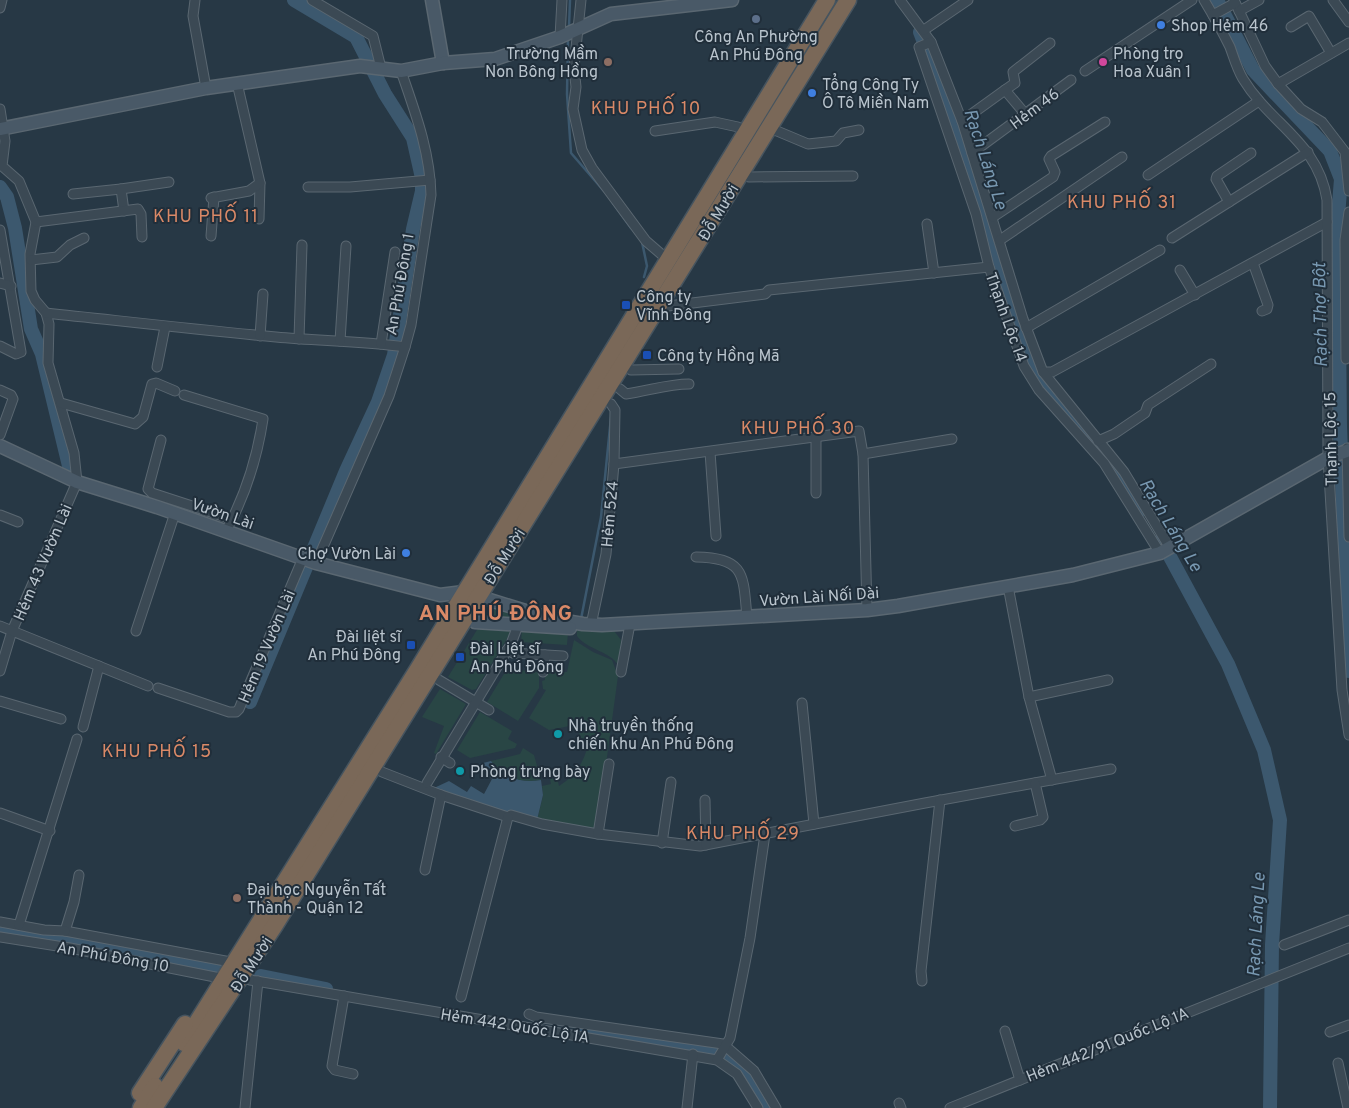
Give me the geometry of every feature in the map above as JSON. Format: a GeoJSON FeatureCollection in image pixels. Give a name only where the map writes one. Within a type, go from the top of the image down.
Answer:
{"type":"FeatureCollection","features":[{"type":"Feature","properties":{"kind":"highway","name":"Đỗ Mười"},"geometry":{"type":"LineString","coordinates":[[130,1108],[221,977],[243,972],[463,602],[738,127],[816,0]]}},
{"type":"Feature","properties":{"kind":"highway","name":"Đỗ Mười"},"geometry":{"type":"LineString","coordinates":[[664,257],[827,0]]}},
{"type":"Feature","properties":{"kind":"highway","name":"Đỗ Mười"},"geometry":{"type":"LineString","coordinates":[[154,1108],[243,972],[382,772],[439,680],[463,602],[611,404],[666,306],[848,0]]}},
{"type":"Feature","properties":{"kind":"highway","name":"Đỗ Mười"},"geometry":{"type":"LineString","coordinates":[[165,1108],[243,972],[463,602],[666,306],[749,177],[858,0]]}},
{"type":"Feature","properties":{"kind":"highway","name":"Đỗ Mười"},"geometry":{"type":"LineString","coordinates":[[141,1108],[221,977]]}},
{"type":"Feature","properties":{"kind":"street"},"geometry":{"type":"LineString","coordinates":[[0,8],[2,0]]}},
{"type":"Feature","properties":{"kind":"street"},"geometry":{"type":"LineString","coordinates":[[195,0],[193,16],[206,88]]}},
{"type":"Feature","properties":{"kind":"street"},"geometry":{"type":"LineString","coordinates":[[312,0],[373,36],[374,68]]}},
{"type":"Feature","properties":{"kind":"street"},"geometry":{"type":"LineString","coordinates":[[432,0],[443,63]]}},
{"type":"Feature","properties":{"kind":"street"},"geometry":{"type":"LineString","coordinates":[[562,0],[569,33],[573,109],[582,150],[592,168],[646,241],[664,257]]}},
{"type":"Feature","properties":{"kind":"street"},"geometry":{"type":"LineString","coordinates":[[569,33],[581,0]]}},
{"type":"Feature","properties":{"kind":"street"},"geometry":{"type":"LineString","coordinates":[[2,129],[237,83],[374,68],[401,71],[443,63],[495,59],[569,33],[611,14],[685,3],[732,0]]}},
{"type":"Feature","properties":{"kind":"street","name":"Thạnh Lộc 14"},"geometry":{"type":"LineString","coordinates":[[900,0],[931,42],[962,121],[1025,324],[1043,372],[1124,472],[1166,550]]}},
{"type":"Feature","properties":{"kind":"street"},"geometry":{"type":"LineString","coordinates":[[924,30],[968,0]]}},
{"type":"Feature","properties":{"kind":"street"},"geometry":{"type":"LineString","coordinates":[[1085,71],[1192,0]]}},
{"type":"Feature","properties":{"kind":"street","name":"Thạnh Lộc 15"},"geometry":{"type":"LineString","coordinates":[[1204,0],[1243,78],[1259,101],[1313,158],[1324,182],[1327,222],[1329,351],[1349,537]]}},
{"type":"Feature","properties":{"kind":"street"},"geometry":{"type":"LineString","coordinates":[[1213,15],[1236,5],[1259,0]]}},
{"type":"Feature","properties":{"kind":"street"},"geometry":{"type":"LineString","coordinates":[[1333,0],[1349,22]]}},
{"type":"Feature","properties":{"kind":"street"},"geometry":{"type":"LineString","coordinates":[[1236,5],[1265,66],[1278,84],[1300,109],[1322,122],[1347,150],[1349,191]]}},
{"type":"Feature","properties":{"kind":"street"},"geometry":{"type":"LineString","coordinates":[[1291,26],[1309,16],[1331,53]]}},
{"type":"Feature","properties":{"kind":"street","name":"Thạnh Lộc 14"},"geometry":{"type":"LineString","coordinates":[[931,42],[919,47],[976,214],[989,267],[1024,366],[1039,390],[1104,463],[1166,550]]}},
{"type":"Feature","properties":{"kind":"street"},"geometry":{"type":"LineString","coordinates":[[962,121],[1015,83],[1013,72],[1050,43]]}},
{"type":"Feature","properties":{"kind":"street"},"geometry":{"type":"LineString","coordinates":[[1278,84],[1349,43]]}},
{"type":"Feature","properties":{"kind":"street","name":"An Phú Đông 1"},"geometry":{"type":"LineString","coordinates":[[309,560],[389,396],[401,347],[411,325],[431,195],[424,140],[401,71]]}},
{"type":"Feature","properties":{"kind":"street","name":"Hẻm 46"},"geometry":{"type":"LineString","coordinates":[[972,153],[1071,80]]}},
{"type":"Feature","properties":{"kind":"street"},"geometry":{"type":"LineString","coordinates":[[237,83],[260,183],[259,219]]}},
{"type":"Feature","properties":{"kind":"street"},"geometry":{"type":"LineString","coordinates":[[1005,90],[1026,114]]}},
{"type":"Feature","properties":{"kind":"street"},"geometry":{"type":"LineString","coordinates":[[1148,175],[1259,101]]}},
{"type":"Feature","properties":{"kind":"street"},"geometry":{"type":"LineString","coordinates":[[0,109],[2,166],[19,181],[36,222],[31,260],[31,291],[35,300],[46,313],[49,324],[48,363],[74,453],[77,482]]}},
{"type":"Feature","properties":{"kind":"street"},"geometry":{"type":"LineString","coordinates":[[655,132],[715,122],[738,127]]}},
{"type":"Feature","properties":{"kind":"street"},"geometry":{"type":"LineString","coordinates":[[993,217],[1053,177],[1055,172],[1049,159],[1051,156],[1105,122]]}},
{"type":"Feature","properties":{"kind":"street"},"geometry":{"type":"LineString","coordinates":[[777,131],[808,144],[836,140],[844,133],[859,130]]}},
{"type":"Feature","properties":{"kind":"street"},"geometry":{"type":"LineString","coordinates":[[1172,238],[1308,152]]}},
{"type":"Feature","properties":{"kind":"street"},"geometry":{"type":"LineString","coordinates":[[1229,202],[1216,179],[1217,176],[1251,153]]}},
{"type":"Feature","properties":{"kind":"street"},"geometry":{"type":"LineString","coordinates":[[1000,240],[1122,157]]}},
{"type":"Feature","properties":{"kind":"street"},"geometry":{"type":"LineString","coordinates":[[749,177],[853,176]]}},
{"type":"Feature","properties":{"kind":"street"},"geometry":{"type":"LineString","coordinates":[[308,187],[350,187],[428,181]]}},
{"type":"Feature","properties":{"kind":"street"},"geometry":{"type":"LineString","coordinates":[[73,194],[169,182]]}},
{"type":"Feature","properties":{"kind":"street"},"geometry":{"type":"LineString","coordinates":[[211,236],[213,197],[250,190],[260,183]]}},
{"type":"Feature","properties":{"kind":"street"},"geometry":{"type":"LineString","coordinates":[[121,189],[124,211]]}},
{"type":"Feature","properties":{"kind":"street"},"geometry":{"type":"LineString","coordinates":[[36,222],[138,209],[141,214],[142,237]]}},
{"type":"Feature","properties":{"kind":"street"},"geometry":{"type":"LineString","coordinates":[[1346,359],[1349,212]]}},
{"type":"Feature","properties":{"kind":"street","name":"Thạnh Lộc 14"},"geometry":{"type":"LineString","coordinates":[[1043,372],[1052,372],[1327,222]]}},
{"type":"Feature","properties":{"kind":"street"},"geometry":{"type":"LineString","coordinates":[[927,224],[934,272]]}},
{"type":"Feature","properties":{"kind":"street"},"geometry":{"type":"LineString","coordinates":[[0,230],[21,352],[16,354],[0,346]]}},
{"type":"Feature","properties":{"kind":"street"},"geometry":{"type":"LineString","coordinates":[[31,260],[57,257],[70,245],[84,238]]}},
{"type":"Feature","properties":{"kind":"street"},"geometry":{"type":"LineString","coordinates":[[299,339],[302,245]]}},
{"type":"Feature","properties":{"kind":"street"},"geometry":{"type":"LineString","coordinates":[[340,342],[346,246]]}},
{"type":"Feature","properties":{"kind":"street"},"geometry":{"type":"LineString","coordinates":[[1009,323],[1025,324],[1160,250]]}},
{"type":"Feature","properties":{"kind":"street"},"geometry":{"type":"LineString","coordinates":[[384,344],[395,252]]}},
{"type":"Feature","properties":{"kind":"street"},"geometry":{"type":"LineString","coordinates":[[1253,263],[1268,305],[1267,309],[1262,311]]}},
{"type":"Feature","properties":{"kind":"street"},"geometry":{"type":"LineString","coordinates":[[666,306],[764,294],[769,290],[989,267]]}},
{"type":"Feature","properties":{"kind":"street"},"geometry":{"type":"LineString","coordinates":[[1180,270],[1195,295]]}},
{"type":"Feature","properties":{"kind":"street"},"geometry":{"type":"LineString","coordinates":[[0,283],[11,286]]}},
{"type":"Feature","properties":{"kind":"street"},"geometry":{"type":"LineString","coordinates":[[260,336],[263,294]]}},
{"type":"Feature","properties":{"kind":"street"},"geometry":{"type":"LineString","coordinates":[[1328,303],[1346,302]]}},
{"type":"Feature","properties":{"kind":"street"},"geometry":{"type":"LineString","coordinates":[[46,313],[165,327],[260,336],[384,344],[401,347]]}},
{"type":"Feature","properties":{"kind":"street"},"geometry":{"type":"LineString","coordinates":[[157,367],[165,327]]}},
{"type":"Feature","properties":{"kind":"street"},"geometry":{"type":"LineString","coordinates":[[1329,351],[1346,349]]}},
{"type":"Feature","properties":{"kind":"street"},"geometry":{"type":"LineString","coordinates":[[1098,441],[1114,434],[1145,413],[1148,405],[1211,364]]}},
{"type":"Feature","properties":{"kind":"street"},"geometry":{"type":"LineString","coordinates":[[631,370],[679,369]]}},
{"type":"Feature","properties":{"kind":"street"},"geometry":{"type":"LineString","coordinates":[[61,403],[136,424],[143,417],[152,384],[156,383],[175,391]]}},
{"type":"Feature","properties":{"kind":"street"},"geometry":{"type":"LineString","coordinates":[[620,389],[626,394],[657,389],[672,384],[689,384]]}},
{"type":"Feature","properties":{"kind":"street"},"geometry":{"type":"LineString","coordinates":[[0,390],[11,395],[13,399],[0,435]]}},
{"type":"Feature","properties":{"kind":"street"},"geometry":{"type":"LineString","coordinates":[[184,395],[263,419],[257,456],[226,531]]}},
{"type":"Feature","properties":{"kind":"street","name":"Hẻm 524"},"geometry":{"type":"LineString","coordinates":[[587,624],[606,554],[614,464],[615,410],[611,404]]}},
{"type":"Feature","properties":{"kind":"street"},"geometry":{"type":"LineString","coordinates":[[614,464],[859,431],[863,454],[868,610]]}},
{"type":"Feature","properties":{"kind":"street"},"geometry":{"type":"LineString","coordinates":[[816,436],[816,493]]}},
{"type":"Feature","properties":{"kind":"street"},"geometry":{"type":"LineString","coordinates":[[863,454],[952,439]]}},
{"type":"Feature","properties":{"kind":"street"},"geometry":{"type":"LineString","coordinates":[[162,440],[148,489],[152,493],[232,519]]}},
{"type":"Feature","properties":{"kind":"street","name":"Vườn Lài"},"geometry":{"type":"LineString","coordinates":[[0,446],[77,482],[175,513],[309,560],[463,602],[500,622],[571,628],[587,624]]}},
{"type":"Feature","properties":{"kind":"street"},"geometry":{"type":"LineString","coordinates":[[710,452],[716,536]]}},
{"type":"Feature","properties":{"kind":"street","name":"Thạnh Lộc 15"},"geometry":{"type":"LineString","coordinates":[[1341,452],[1341,682],[1349,735]]}},
{"type":"Feature","properties":{"kind":"street","name":"Vườn Lài Nối Dài"},"geometry":{"type":"LineString","coordinates":[[463,602],[587,624],[630,624],[868,610],[898,606],[1073,575],[1166,550],[1341,452]]}},
{"type":"Feature","properties":{"kind":"street","name":"Hẻm 43 Vườn Lài"},"geometry":{"type":"LineString","coordinates":[[0,672],[12,631],[77,482]]}},
{"type":"Feature","properties":{"kind":"street"},"geometry":{"type":"LineString","coordinates":[[136,631],[175,513]]}},
{"type":"Feature","properties":{"kind":"street"},"geometry":{"type":"LineString","coordinates":[[0,515],[18,522]]}},
{"type":"Feature","properties":{"kind":"street"},"geometry":{"type":"LineString","coordinates":[[696,557],[717,558],[734,566],[741,573],[747,617]]}},
{"type":"Feature","properties":{"kind":"street","name":"Hẻm 19 Vườn Lài"},"geometry":{"type":"LineString","coordinates":[[158,688],[230,712],[239,710],[309,560]]}},
{"type":"Feature","properties":{"kind":"street"},"geometry":{"type":"LineString","coordinates":[[1008,586],[1029,697],[1052,780]]}},
{"type":"Feature","properties":{"kind":"street"},"geometry":{"type":"LineString","coordinates":[[621,672],[630,624]]}},
{"type":"Feature","properties":{"kind":"street"},"geometry":{"type":"LineString","coordinates":[[427,783],[474,701],[507,650],[518,625]]}},
{"type":"Feature","properties":{"kind":"street"},"geometry":{"type":"LineString","coordinates":[[0,626],[148,686]]}},
{"type":"Feature","properties":{"kind":"street"},"geometry":{"type":"LineString","coordinates":[[507,650],[513,653],[563,656]]}},
{"type":"Feature","properties":{"kind":"street"},"geometry":{"type":"LineString","coordinates":[[543,672],[545,655]]}},
{"type":"Feature","properties":{"kind":"street"},"geometry":{"type":"LineString","coordinates":[[83,728],[99,666]]}},
{"type":"Feature","properties":{"kind":"street"},"geometry":{"type":"LineString","coordinates":[[439,680],[489,710]]}},
{"type":"Feature","properties":{"kind":"street"},"geometry":{"type":"LineString","coordinates":[[1029,697],[1108,680]]}},
{"type":"Feature","properties":{"kind":"street"},"geometry":{"type":"LineString","coordinates":[[0,701],[61,719]]}},
{"type":"Feature","properties":{"kind":"street"},"geometry":{"type":"LineString","coordinates":[[802,703],[814,824]]}},
{"type":"Feature","properties":{"kind":"street"},"geometry":{"type":"LineString","coordinates":[[20,925],[77,739]]}},
{"type":"Feature","properties":{"kind":"street"},"geometry":{"type":"LineString","coordinates":[[441,757],[450,763]]}},
{"type":"Feature","properties":{"kind":"street"},"geometry":{"type":"LineString","coordinates":[[598,834],[608,764]]}},
{"type":"Feature","properties":{"kind":"street"},"geometry":{"type":"LineString","coordinates":[[382,772],[441,795],[508,817],[511,815],[542,824],[598,834],[688,846],[706,845],[940,800],[1111,770]]}},
{"type":"Feature","properties":{"kind":"street"},"geometry":{"type":"LineString","coordinates":[[662,843],[671,782]]}},
{"type":"Feature","properties":{"kind":"street"},"geometry":{"type":"LineString","coordinates":[[1015,826],[1040,820],[1043,817],[1035,783]]}},
{"type":"Feature","properties":{"kind":"street"},"geometry":{"type":"LineString","coordinates":[[425,870],[441,795]]}},
{"type":"Feature","properties":{"kind":"street"},"geometry":{"type":"LineString","coordinates":[[705,800],[706,845]]}},
{"type":"Feature","properties":{"kind":"street"},"geometry":{"type":"LineString","coordinates":[[922,981],[921,971],[940,800]]}},
{"type":"Feature","properties":{"kind":"street"},"geometry":{"type":"LineString","coordinates":[[0,813],[50,831]]}},
{"type":"Feature","properties":{"kind":"street"},"geometry":{"type":"LineString","coordinates":[[461,997],[508,817]]}},
{"type":"Feature","properties":{"kind":"street"},"geometry":{"type":"LineString","coordinates":[[719,1057],[727,1046],[747,951],[763,860],[765,834]]}},
{"type":"Feature","properties":{"kind":"street"},"geometry":{"type":"LineString","coordinates":[[65,931],[74,902],[79,875]]}},
{"type":"Feature","properties":{"kind":"street"},"geometry":{"type":"LineString","coordinates":[[1284,945],[1349,920]]}},
{"type":"Feature","properties":{"kind":"street","name":"Hẻm 442 Quốc Lộ 1A"},"geometry":{"type":"LineString","coordinates":[[0,922],[44,930],[65,931],[344,996],[719,1057],[736,1074],[758,1108]]}},
{"type":"Feature","properties":{"kind":"street","name":"An Phú Đông 10"},"geometry":{"type":"LineString","coordinates":[[0,937],[221,977]]}},
{"type":"Feature","properties":{"kind":"street","name":"Hẻm 442/91 Quốc Lộ 1A"},"geometry":{"type":"LineString","coordinates":[[950,1108],[1280,974],[1349,948]]}},
{"type":"Feature","properties":{"kind":"street"},"geometry":{"type":"LineString","coordinates":[[243,972],[245,1108]]}},
{"type":"Feature","properties":{"kind":"street"},"geometry":{"type":"LineString","coordinates":[[344,996],[332,1066],[335,1070],[353,1074]]}},
{"type":"Feature","properties":{"kind":"street"},"geometry":{"type":"LineString","coordinates":[[529,1014],[558,1020],[713,1041],[727,1046],[754,1071],[776,1108]]}},
{"type":"Feature","properties":{"kind":"street"},"geometry":{"type":"LineString","coordinates":[[1330,1032],[1349,1025]]}},
{"type":"Feature","properties":{"kind":"street"},"geometry":{"type":"LineString","coordinates":[[1005,1031],[1020,1080]]}},
{"type":"Feature","properties":{"kind":"street"},"geometry":{"type":"LineString","coordinates":[[687,1108],[693,1054]]}},
{"type":"Feature","properties":{"kind":"street"},"geometry":{"type":"LineString","coordinates":[[1338,1063],[1348,1108]]}},
{"type":"Feature","properties":{"kind":"green space"},"geometry":{"type":"Polygon","coordinates":[[[493,605],[559,624],[491,619],[493,605]]]}},
{"type":"Feature","properties":{"kind":"green space"},"geometry":{"type":"Polygon","coordinates":[[[480,625],[511,630],[511,632],[476,689],[472,690],[448,677],[480,625]]]}},
{"type":"Feature","properties":{"kind":"green space"},"geometry":{"type":"Polygon","coordinates":[[[611,627],[621,640],[619,666],[610,657],[587,645],[577,636],[577,629],[611,627]]]}},
{"type":"Feature","properties":{"kind":"green space"},"geometry":{"type":"Polygon","coordinates":[[[522,629],[568,632],[567,645],[521,642],[522,629]]]}},
{"type":"Feature","properties":{"kind":"green space"},"geometry":{"type":"Polygon","coordinates":[[[574,640],[593,652],[612,660],[618,676],[597,831],[537,820],[543,796],[542,786],[551,784],[550,779],[557,778],[559,786],[571,777],[580,765],[588,745],[589,737],[581,739],[579,733],[582,732],[581,728],[576,728],[575,725],[549,730],[529,718],[546,690],[543,689],[542,681],[545,680],[545,672],[567,672],[574,640]]]}},
{"type":"Feature","properties":{"kind":"green space"},"geometry":{"type":"Polygon","coordinates":[[[507,669],[539,672],[539,688],[518,721],[487,702],[507,669]]]}},
{"type":"Feature","properties":{"kind":"green space"},"geometry":{"type":"Polygon","coordinates":[[[440,689],[466,704],[436,754],[434,753],[444,726],[422,717],[440,689]]]}},
{"type":"Feature","properties":{"kind":"green space"},"geometry":{"type":"Polygon","coordinates":[[[480,712],[512,731],[508,739],[517,744],[515,748],[470,758],[457,750],[480,712]]]}},
{"type":"Feature","properties":{"kind":"green space"},"geometry":{"type":"Polygon","coordinates":[[[523,748],[534,755],[541,780],[526,781],[513,778],[501,771],[491,761],[520,754],[523,748]]]}},
{"type":"Feature","properties":{"kind":"water"},"geometry":{"type":"Polygon","coordinates":[[[491,761],[501,771],[513,778],[526,781],[541,780],[543,795],[537,820],[503,813],[434,788],[449,781],[467,792],[471,786],[484,794],[492,779],[480,771],[479,764],[491,761]]]}},
{"type":"Feature","properties":{"kind":"waterway"},"geometry":{"type":"LineString","coordinates":[[250,702],[346,471],[378,402],[394,355],[413,229],[422,191],[422,178],[413,138],[385,94],[356,37],[294,0]]}},
{"type":"Feature","properties":{"kind":"waterway"},"geometry":{"type":"LineString","coordinates":[[569,27],[570,0]]}},
{"type":"Feature","properties":{"kind":"waterway","name":"Rạch Thợ Bột"},"geometry":{"type":"LineString","coordinates":[[1217,0],[1253,70],[1330,151],[1341,179],[1338,216],[1340,426],[1349,671]]}},
{"type":"Feature","properties":{"kind":"waterway","name":"Rạch Láng Le"},"geometry":{"type":"LineString","coordinates":[[920,32],[957,129],[1033,367],[1048,392],[1110,461],[1142,509]]}},
{"type":"Feature","properties":{"kind":"waterway"},"geometry":{"type":"LineString","coordinates":[[568,38],[567,94],[571,153],[603,190]]}},
{"type":"Feature","properties":{"kind":"waterway"},"geometry":{"type":"LineString","coordinates":[[0,187],[7,197],[15,228],[31,329],[42,354],[70,470]]}},
{"type":"Feature","properties":{"kind":"waterway"},"geometry":{"type":"LineString","coordinates":[[613,203],[631,228]]}},
{"type":"Feature","properties":{"kind":"waterway"},"geometry":{"type":"LineString","coordinates":[[642,242],[647,266],[644,277]]}},
{"type":"Feature","properties":{"kind":"waterway"},"geometry":{"type":"LineString","coordinates":[[581,619],[601,517],[611,417]]}},
{"type":"Feature","properties":{"kind":"waterway","name":"Rạch Láng Le"},"geometry":{"type":"LineString","coordinates":[[1161,540],[1228,664],[1264,750],[1280,820],[1272,945],[1270,1108]]}},
{"type":"Feature","properties":{"kind":"waterway"},"geometry":{"type":"LineString","coordinates":[[0,929],[219,968]]}},
{"type":"Feature","properties":{"kind":"waterway"},"geometry":{"type":"LineString","coordinates":[[261,976],[326,989]]}},
{"type":"Feature","properties":{"kind":"waterway"},"geometry":{"type":"LineString","coordinates":[[581,1033],[668,1045],[735,1059],[757,1085],[770,1108]]}},
{"type":"Feature","properties":{"kind":"place","name":"Công An Phường An Phú Đông"},"geometry":{"type":"Point","coordinates":[756,19]}},
{"type":"Feature","properties":{"kind":"place","name":"Shop Hẻm 46"},"geometry":{"type":"Point","coordinates":[1161,25]}},
{"type":"Feature","properties":{"kind":"place","name":"Trường Mầm Non Bông Hồng"},"geometry":{"type":"Point","coordinates":[608,62]}},
{"type":"Feature","properties":{"kind":"place","name":"Phòng trọ Hoa Xuân 1"},"geometry":{"type":"Point","coordinates":[1103,62]}},
{"type":"Feature","properties":{"kind":"place","name":"Tổng Công Ty Ô Tô Miền Nam"},"geometry":{"type":"Point","coordinates":[812,93]}},
{"type":"Feature","properties":{"kind":"place","name":"Công ty Vĩnh Đông"},"geometry":{"type":"Point","coordinates":[626,305]}},
{"type":"Feature","properties":{"kind":"place","name":"Công ty Hồng Mã"},"geometry":{"type":"Point","coordinates":[647,355]}},
{"type":"Feature","properties":{"kind":"place","name":"Chợ Vườn Lài"},"geometry":{"type":"Point","coordinates":[406,553]}},
{"type":"Feature","properties":{"kind":"place","name":"Đài liệt sĩ An Phú Đông"},"geometry":{"type":"Point","coordinates":[411,645]}},
{"type":"Feature","properties":{"kind":"place","name":"Đài Liệt sĩ An Phú Đông"},"geometry":{"type":"Point","coordinates":[460,657]}},
{"type":"Feature","properties":{"kind":"place","name":"Nhà truyền thống chiến khu An Phú Đông"},"geometry":{"type":"Point","coordinates":[558,734]}},
{"type":"Feature","properties":{"kind":"place","name":"Phòng trưng bày"},"geometry":{"type":"Point","coordinates":[460,771]}},
{"type":"Feature","properties":{"kind":"place","name":"Đại học Nguyễn Tất Thành - Quận 12"},"geometry":{"type":"Point","coordinates":[237,898]}},
{"type":"Feature","properties":{"kind":"district","name":"KHU PHỐ 10"},"geometry":{"type":"Point","coordinates":[646,108]}},
{"type":"Feature","properties":{"kind":"district","name":"KHU PHỐ 31"},"geometry":{"type":"Point","coordinates":[1122,202]}},
{"type":"Feature","properties":{"kind":"district","name":"KHU PHỐ 11"},"geometry":{"type":"Point","coordinates":[206,216]}},
{"type":"Feature","properties":{"kind":"district","name":"KHU PHỐ 30"},"geometry":{"type":"Point","coordinates":[798,428]}},
{"type":"Feature","properties":{"kind":"district","name":"AN PHÚ ĐÔNG"},"geometry":{"type":"Point","coordinates":[496,613]}},
{"type":"Feature","properties":{"kind":"district","name":"KHU PHỐ 15"},"geometry":{"type":"Point","coordinates":[157,751]}},
{"type":"Feature","properties":{"kind":"district","name":"KHU PHỐ 29"},"geometry":{"type":"Point","coordinates":[743,833]}}]}
